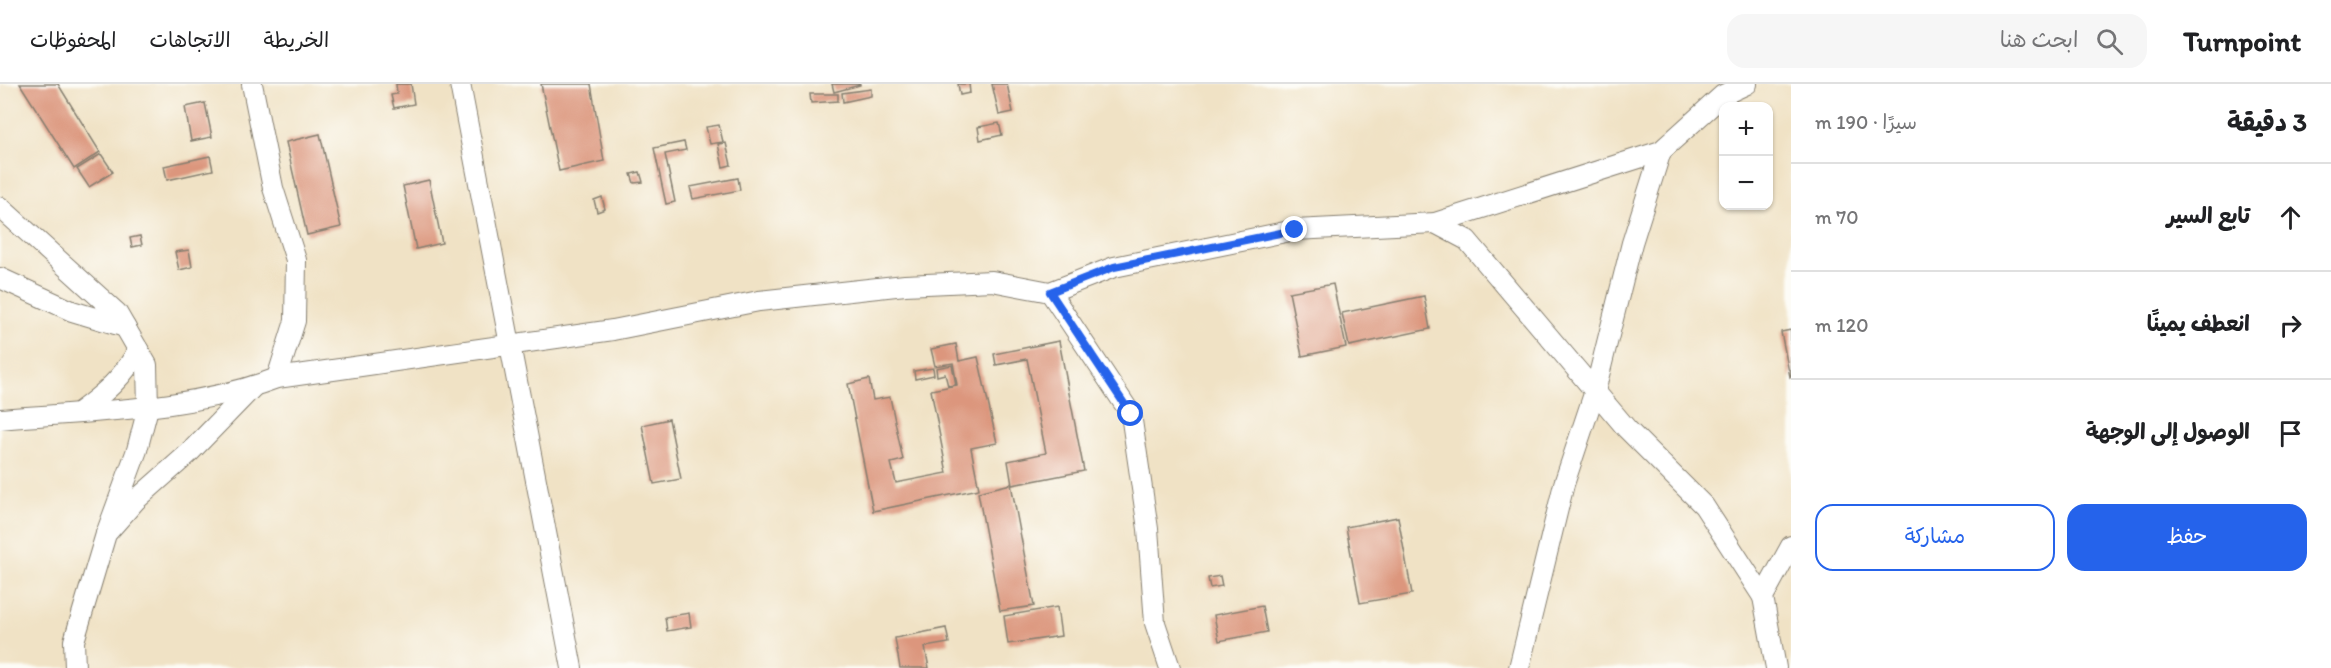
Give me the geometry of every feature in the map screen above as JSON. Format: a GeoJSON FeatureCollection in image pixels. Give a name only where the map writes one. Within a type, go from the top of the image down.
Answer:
{"type":"FeatureCollection","features":[{"type":"Feature","properties":{"kind":"street"},"geometry":{"type":"LineString","coordinates":[[252,84],[273,188],[296,260],[295,321],[277,378]]}},
{"type":"Feature","properties":{"kind":"street"},"geometry":{"type":"LineString","coordinates":[[460,84],[572,668]]}},
{"type":"Feature","properties":{"kind":"street"},"geometry":{"type":"LineString","coordinates":[[0,419],[148,408],[254,386],[277,378],[613,330],[759,301],[905,285],[992,281],[1050,292],[1114,267],[1295,230],[1435,223],[1661,151],[1726,90],[1747,84]]}},
{"type":"Feature","properties":{"kind":"street"},"geometry":{"type":"LineString","coordinates":[[1519,668],[1564,484],[1595,391],[1632,243],[1661,151]]}},
{"type":"Feature","properties":{"kind":"street"},"geometry":{"type":"LineString","coordinates":[[0,207],[117,313],[147,365],[148,408],[137,450],[106,534],[74,641],[75,668]]}},
{"type":"Feature","properties":{"kind":"street"},"geometry":{"type":"LineString","coordinates":[[1435,223],[1467,240],[1628,429],[1704,506],[1763,597],[1776,668]]}},
{"type":"Feature","properties":{"kind":"street"},"geometry":{"type":"LineString","coordinates":[[0,278],[72,311],[125,327]]}},
{"type":"Feature","properties":{"kind":"street"},"geometry":{"type":"LineString","coordinates":[[1050,292],[1131,414],[1148,529],[1155,623],[1170,668]]}},
{"type":"Feature","properties":{"kind":"street"},"geometry":{"type":"LineString","coordinates":[[78,413],[114,383],[132,363],[138,349]]}},
{"type":"Feature","properties":{"kind":"street"},"geometry":{"type":"LineString","coordinates":[[106,534],[136,500],[189,453],[254,386]]}},
{"type":"Feature","properties":{"kind":"street"},"geometry":{"type":"LineString","coordinates":[[1763,597],[1791,546]]}},
{"type":"Feature","properties":{"kind":"building"},"geometry":{"type":"Polygon","coordinates":[[[20,84],[58,84],[100,152],[74,169],[20,84]]]}},
{"type":"Feature","properties":{"kind":"building"},"geometry":{"type":"Polygon","coordinates":[[[396,84],[411,84],[414,104],[394,108],[391,95],[397,94],[396,84]]]}},
{"type":"Feature","properties":{"kind":"building"},"geometry":{"type":"Polygon","coordinates":[[[541,84],[591,84],[604,161],[559,171],[541,84]]]}},
{"type":"Feature","properties":{"kind":"building"},"geometry":{"type":"Polygon","coordinates":[[[832,84],[860,84],[860,85],[834,92],[832,84]]]}},
{"type":"Feature","properties":{"kind":"building"},"geometry":{"type":"Polygon","coordinates":[[[958,84],[969,84],[970,93],[960,95],[958,84]]]}},
{"type":"Feature","properties":{"kind":"building"},"geometry":{"type":"Polygon","coordinates":[[[992,84],[1007,84],[1013,112],[999,115],[992,84]]]}},
{"type":"Feature","properties":{"kind":"building"},"geometry":{"type":"Polygon","coordinates":[[[871,89],[871,96],[843,102],[842,93],[871,89]]]}},
{"type":"Feature","properties":{"kind":"building"},"geometry":{"type":"Polygon","coordinates":[[[810,94],[838,94],[838,101],[811,103],[810,94]]]}},
{"type":"Feature","properties":{"kind":"building"},"geometry":{"type":"Polygon","coordinates":[[[205,103],[212,137],[191,141],[185,107],[205,103]]]}},
{"type":"Feature","properties":{"kind":"building"},"geometry":{"type":"Polygon","coordinates":[[[999,123],[1002,135],[980,140],[978,127],[999,123]]]}},
{"type":"Feature","properties":{"kind":"building"},"geometry":{"type":"Polygon","coordinates":[[[719,125],[723,142],[710,144],[706,127],[719,125]]]}},
{"type":"Feature","properties":{"kind":"building"},"geometry":{"type":"Polygon","coordinates":[[[320,134],[341,227],[307,235],[286,142],[320,134]]]}},
{"type":"Feature","properties":{"kind":"building"},"geometry":{"type":"Polygon","coordinates":[[[684,142],[686,150],[665,154],[675,202],[666,204],[654,148],[684,142]]]}},
{"type":"Feature","properties":{"kind":"building"},"geometry":{"type":"Polygon","coordinates":[[[726,143],[731,165],[723,167],[718,144],[726,143]]]}},
{"type":"Feature","properties":{"kind":"building"},"geometry":{"type":"Polygon","coordinates":[[[101,154],[113,172],[89,187],[77,169],[101,154]]]}},
{"type":"Feature","properties":{"kind":"building"},"geometry":{"type":"Polygon","coordinates":[[[210,156],[213,170],[167,180],[164,166],[210,156]]]}},
{"type":"Feature","properties":{"kind":"building"},"geometry":{"type":"Polygon","coordinates":[[[640,172],[643,182],[634,183],[631,174],[640,172]]]}},
{"type":"Feature","properties":{"kind":"building"},"geometry":{"type":"Polygon","coordinates":[[[738,178],[740,190],[693,199],[690,187],[738,178]]]}},
{"type":"Feature","properties":{"kind":"building"},"geometry":{"type":"Polygon","coordinates":[[[429,180],[442,243],[416,249],[403,186],[429,180]]]}},
{"type":"Feature","properties":{"kind":"building"},"geometry":{"type":"Polygon","coordinates":[[[602,197],[605,209],[597,212],[594,200],[602,197]]]}},
{"type":"Feature","properties":{"kind":"building"},"geometry":{"type":"Polygon","coordinates":[[[140,236],[142,245],[132,247],[130,238],[140,236]]]}},
{"type":"Feature","properties":{"kind":"building"},"geometry":{"type":"Polygon","coordinates":[[[189,250],[192,267],[179,270],[175,252],[189,250]]]}},
{"type":"Feature","properties":{"kind":"building"},"geometry":{"type":"Polygon","coordinates":[[[1333,284],[1346,347],[1302,356],[1289,292],[1333,284]]]}},
{"type":"Feature","properties":{"kind":"building"},"geometry":{"type":"Polygon","coordinates":[[[1424,296],[1430,329],[1349,346],[1342,313],[1424,296]]]}},
{"type":"Feature","properties":{"kind":"building"},"geometry":{"type":"Polygon","coordinates":[[[1791,330],[1791,376],[1790,377],[1781,332],[1791,330]]]}},
{"type":"Feature","properties":{"kind":"building"},"geometry":{"type":"Polygon","coordinates":[[[1059,341],[1084,471],[1012,485],[1008,461],[1046,453],[1027,359],[996,365],[994,354],[1059,341]]]}},
{"type":"Feature","properties":{"kind":"building"},"geometry":{"type":"Polygon","coordinates":[[[956,344],[959,361],[978,357],[997,443],[971,448],[979,489],[873,511],[848,384],[869,379],[873,400],[890,397],[903,460],[891,463],[896,483],[947,473],[931,390],[957,385],[953,363],[935,366],[931,349],[956,344]]]}},
{"type":"Feature","properties":{"kind":"building"},"geometry":{"type":"Polygon","coordinates":[[[952,365],[956,385],[948,386],[945,374],[937,376],[936,368],[952,365]]]}},
{"type":"Feature","properties":{"kind":"building"},"geometry":{"type":"Polygon","coordinates":[[[933,368],[934,375],[915,379],[914,371],[933,368]]]}},
{"type":"Feature","properties":{"kind":"building"},"geometry":{"type":"Polygon","coordinates":[[[669,419],[681,479],[654,484],[642,425],[669,419]]]}},
{"type":"Feature","properties":{"kind":"building"},"geometry":{"type":"Polygon","coordinates":[[[1011,484],[1034,606],[1000,611],[978,492],[1011,484]]]}},
{"type":"Feature","properties":{"kind":"building"},"geometry":{"type":"Polygon","coordinates":[[[1398,517],[1412,594],[1360,603],[1346,527],[1398,517]]]}},
{"type":"Feature","properties":{"kind":"building"},"geometry":{"type":"Polygon","coordinates":[[[1220,576],[1222,586],[1210,588],[1208,578],[1220,576]]]}},
{"type":"Feature","properties":{"kind":"building"},"geometry":{"type":"Polygon","coordinates":[[[1262,606],[1267,632],[1219,641],[1214,615],[1262,606]]]}},
{"type":"Feature","properties":{"kind":"building"},"geometry":{"type":"Polygon","coordinates":[[[1057,607],[1061,636],[1008,644],[1004,616],[1057,607]]]}},
{"type":"Feature","properties":{"kind":"building"},"geometry":{"type":"Polygon","coordinates":[[[689,613],[691,627],[667,631],[665,617],[689,613]]]}},
{"type":"Feature","properties":{"kind":"building"},"geometry":{"type":"Polygon","coordinates":[[[946,628],[949,643],[925,647],[929,668],[900,668],[895,638],[946,628]]]}},
{"type":"Feature","properties":{"kind":"route"},"geometry":{"type":"LineString","coordinates":[[1131,414],[1050,292],[1114,267],[1295,230]]}}]}
